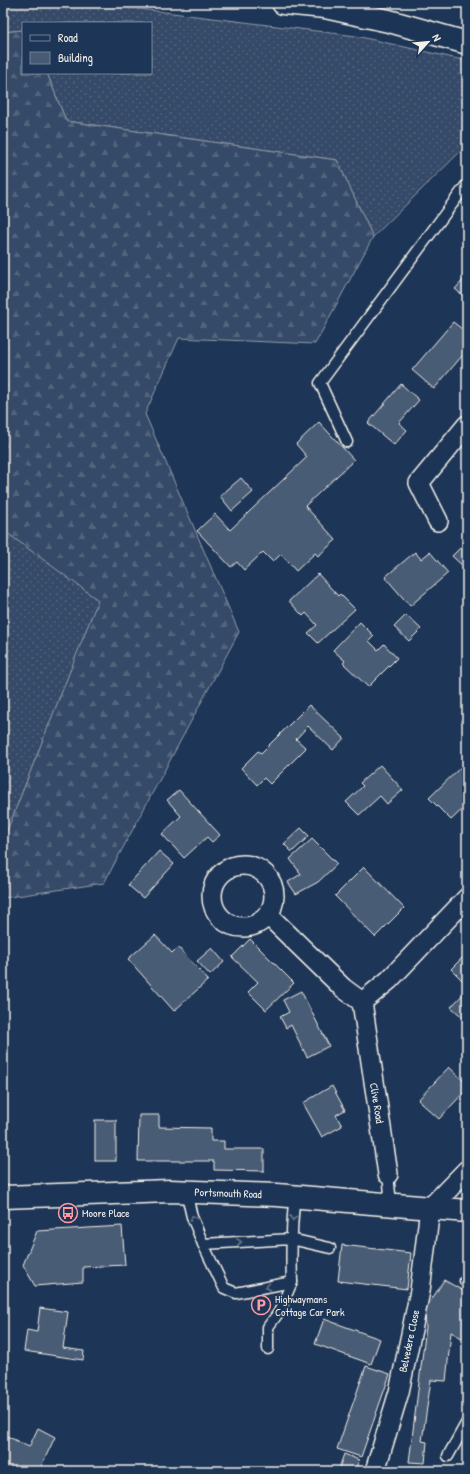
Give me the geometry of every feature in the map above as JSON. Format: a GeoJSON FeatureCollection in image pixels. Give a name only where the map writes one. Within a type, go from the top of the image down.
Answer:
{"type":"FeatureCollection","features":[{"type":"Feature","properties":{"kind":"main road"},"geometry":{"type":"LineString","coordinates":[[283,3],[325,7],[389,21],[467,43]]}},
{"type":"Feature","properties":{"kind":"main road","name":"Portsmouth Road"},"geometry":{"type":"LineString","coordinates":[[3,1197],[186,1191],[295,1196],[450,1209]]}},
{"type":"Feature","properties":{"kind":"street"},"geometry":{"type":"LineString","coordinates":[[438,521],[419,483],[467,426]]}},
{"type":"Feature","properties":{"kind":"street"},"geometry":{"type":"LineString","coordinates":[[268,915],[343,988],[362,1002],[389,980],[467,898]]}},
{"type":"Feature","properties":{"kind":"street","name":"Clive Road"},"geometry":{"type":"LineString","coordinates":[[362,1002],[388,1174]]}},
{"type":"Feature","properties":{"kind":"street"},"geometry":{"type":"LineString","coordinates":[[450,1209],[467,1170]]}},
{"type":"Feature","properties":{"kind":"street","name":"Belvedere Close"},"geometry":{"type":"LineString","coordinates":[[375,1471],[399,1392],[420,1292],[450,1209]]}},
{"type":"Feature","properties":{"kind":"lane"},"geometry":{"type":"LineString","coordinates":[[348,442],[320,382],[467,184]]}},
{"type":"Feature","properties":{"kind":"lane","name":"Clive Road"},"geometry":{"type":"LineString","coordinates":[[388,1174],[392,1204]]}},
{"type":"Feature","properties":{"kind":"lane"},"geometry":{"type":"LineString","coordinates":[[186,1191],[192,1217],[208,1257],[224,1288],[236,1293],[292,1282]]}},
{"type":"Feature","properties":{"kind":"lane"},"geometry":{"type":"LineString","coordinates":[[268,1349],[268,1327],[279,1312],[292,1282],[291,1239],[295,1196]]}},
{"type":"Feature","properties":{"kind":"lane"},"geometry":{"type":"LineString","coordinates":[[203,1244],[291,1239],[330,1248]]}},
{"type":"Feature","properties":{"kind":"lane"},"geometry":{"type":"LineString","coordinates":[[448,1456],[467,1422]]}},
{"type":"Feature","properties":{"kind":"green space"},"geometry":{"type":"Polygon","coordinates":[[[3,3],[106,3],[116,6],[356,36],[467,61],[467,145],[373,237],[337,160],[66,121],[47,74],[152,74],[152,22],[22,22],[22,30],[3,32],[3,3]]]}},
{"type":"Feature","properties":{"kind":"green space"},"geometry":{"type":"Polygon","coordinates":[[[22,30],[22,74],[47,74],[66,121],[337,160],[373,237],[315,344],[179,338],[145,414],[239,632],[104,883],[3,898],[3,841],[98,600],[3,530],[3,32],[22,30]]]}},
{"type":"Feature","properties":{"kind":"green space"},"geometry":{"type":"Polygon","coordinates":[[[3,530],[99,599],[3,841],[3,530]]]}},
{"type":"Feature","properties":{"kind":"building"},"geometry":{"type":"Polygon","coordinates":[[[467,276],[467,299],[455,289],[467,276]]]}},
{"type":"Feature","properties":{"kind":"building"},"geometry":{"type":"Polygon","coordinates":[[[453,322],[467,333],[467,350],[434,389],[412,370],[453,322]]]}},
{"type":"Feature","properties":{"kind":"building"},"geometry":{"type":"Polygon","coordinates":[[[401,384],[419,400],[399,423],[407,430],[394,445],[368,423],[401,384]]]}},
{"type":"Feature","properties":{"kind":"building"},"geometry":{"type":"Polygon","coordinates":[[[319,422],[354,460],[305,506],[336,540],[318,556],[315,553],[296,571],[281,554],[273,562],[263,552],[244,570],[237,562],[231,567],[197,531],[215,514],[230,530],[307,457],[296,444],[319,422]]]}},
{"type":"Feature","properties":{"kind":"building"},"geometry":{"type":"Polygon","coordinates":[[[241,478],[253,492],[232,511],[220,496],[241,478]]]}},
{"type":"Feature","properties":{"kind":"building"},"geometry":{"type":"Polygon","coordinates":[[[467,541],[467,570],[452,556],[467,541]]]}},
{"type":"Feature","properties":{"kind":"building"},"geometry":{"type":"Polygon","coordinates":[[[415,552],[421,559],[430,552],[448,573],[410,606],[385,577],[415,552]]]}},
{"type":"Feature","properties":{"kind":"building"},"geometry":{"type":"Polygon","coordinates":[[[318,574],[338,596],[340,594],[355,609],[318,643],[308,633],[317,625],[306,613],[303,616],[289,601],[318,574]]]}},
{"type":"Feature","properties":{"kind":"building"},"geometry":{"type":"Polygon","coordinates":[[[406,615],[421,629],[409,641],[394,627],[406,615]]]}},
{"type":"Feature","properties":{"kind":"building"},"geometry":{"type":"Polygon","coordinates":[[[360,622],[374,636],[369,641],[378,650],[384,644],[397,658],[368,687],[343,663],[345,661],[333,650],[360,622]]]}},
{"type":"Feature","properties":{"kind":"building"},"geometry":{"type":"Polygon","coordinates":[[[309,705],[344,738],[333,750],[308,726],[296,739],[306,748],[270,784],[264,778],[257,785],[241,768],[258,751],[261,753],[309,705]]]}},
{"type":"Feature","properties":{"kind":"building"},"geometry":{"type":"Polygon","coordinates":[[[467,761],[467,805],[451,820],[429,798],[467,761]]]}},
{"type":"Feature","properties":{"kind":"building"},"geometry":{"type":"Polygon","coordinates":[[[380,765],[403,790],[387,804],[380,796],[359,815],[346,802],[363,786],[360,783],[380,765]]]}},
{"type":"Feature","properties":{"kind":"building"},"geometry":{"type":"Polygon","coordinates":[[[179,790],[220,835],[212,842],[207,837],[184,858],[162,834],[181,816],[167,800],[179,790]]]}},
{"type":"Feature","properties":{"kind":"building"},"geometry":{"type":"Polygon","coordinates":[[[301,828],[309,836],[292,852],[284,844],[301,828]]]}},
{"type":"Feature","properties":{"kind":"building"},"geometry":{"type":"Polygon","coordinates":[[[312,839],[337,864],[318,882],[296,894],[288,882],[301,874],[290,859],[312,839]]]}},
{"type":"Feature","properties":{"kind":"building"},"geometry":{"type":"Polygon","coordinates":[[[159,851],[174,864],[143,898],[128,885],[159,851]]]}},
{"type":"Feature","properties":{"kind":"building"},"geometry":{"type":"Polygon","coordinates":[[[364,867],[404,908],[375,937],[335,896],[364,867]]]}},
{"type":"Feature","properties":{"kind":"building"},"geometry":{"type":"Polygon","coordinates":[[[155,935],[172,953],[178,947],[208,980],[174,1011],[128,959],[155,935]]]}},
{"type":"Feature","properties":{"kind":"building"},"geometry":{"type":"Polygon","coordinates":[[[250,939],[294,983],[266,1010],[248,992],[258,982],[232,957],[250,939]]]}},
{"type":"Feature","properties":{"kind":"building"},"geometry":{"type":"Polygon","coordinates":[[[212,948],[224,962],[210,975],[197,961],[212,948]]]}},
{"type":"Feature","properties":{"kind":"building"},"geometry":{"type":"Polygon","coordinates":[[[463,957],[467,962],[467,981],[465,983],[451,969],[463,957]]]}},
{"type":"Feature","properties":{"kind":"building"},"geometry":{"type":"Polygon","coordinates":[[[467,990],[467,1021],[451,1007],[467,990]]]}},
{"type":"Feature","properties":{"kind":"building"},"geometry":{"type":"Polygon","coordinates":[[[301,991],[329,1046],[307,1057],[291,1025],[286,1028],[280,1017],[289,1012],[283,1000],[301,991]]]}},
{"type":"Feature","properties":{"kind":"building"},"geometry":{"type":"Polygon","coordinates":[[[449,1067],[467,1084],[467,1089],[439,1119],[418,1100],[449,1067]]]}},
{"type":"Feature","properties":{"kind":"building"},"geometry":{"type":"Polygon","coordinates":[[[332,1086],[345,1110],[336,1115],[342,1126],[322,1137],[303,1103],[332,1086]]]}},
{"type":"Feature","properties":{"kind":"building"},"geometry":{"type":"Polygon","coordinates":[[[139,1115],[159,1115],[159,1127],[211,1128],[211,1141],[224,1141],[224,1149],[264,1149],[264,1171],[214,1170],[214,1161],[138,1161],[139,1115]]]}},
{"type":"Feature","properties":{"kind":"building"},"geometry":{"type":"Polygon","coordinates":[[[95,1120],[116,1120],[116,1161],[95,1161],[95,1120]]]}},
{"type":"Feature","properties":{"kind":"building"},"geometry":{"type":"Polygon","coordinates":[[[122,1226],[125,1265],[83,1267],[83,1282],[35,1286],[23,1265],[37,1231],[122,1226]]]}},
{"type":"Feature","properties":{"kind":"building"},"geometry":{"type":"Polygon","coordinates":[[[342,1245],[411,1253],[407,1289],[338,1281],[342,1245]]]}},
{"type":"Feature","properties":{"kind":"building"},"geometry":{"type":"Polygon","coordinates":[[[444,1280],[467,1293],[467,1341],[451,1332],[446,1381],[431,1380],[422,1441],[427,1442],[425,1463],[409,1462],[426,1327],[425,1310],[444,1280]]]}},
{"type":"Feature","properties":{"kind":"building"},"geometry":{"type":"Polygon","coordinates":[[[40,1308],[68,1312],[63,1348],[84,1351],[83,1360],[24,1351],[27,1330],[37,1332],[40,1308]]]}},
{"type":"Feature","properties":{"kind":"building"},"geometry":{"type":"Polygon","coordinates":[[[324,1319],[380,1339],[371,1364],[315,1344],[324,1319]]]}},
{"type":"Feature","properties":{"kind":"building"},"geometry":{"type":"Polygon","coordinates":[[[366,1366],[390,1374],[361,1457],[337,1449],[366,1366]]]}},
{"type":"Feature","properties":{"kind":"building"},"geometry":{"type":"Polygon","coordinates":[[[38,1428],[55,1437],[39,1471],[7,1471],[3,1469],[3,1434],[29,1447],[38,1428]]]}},
{"type":"Feature","properties":{"kind":"building"},"geometry":{"type":"Polygon","coordinates":[[[344,1454],[359,1460],[355,1471],[338,1471],[344,1454]]]}},
{"type":"Feature","properties":{"kind":"building"},"geometry":{"type":"Polygon","coordinates":[[[64,1467],[73,1471],[62,1471],[64,1467]]]}},
{"type":"Feature","properties":{"kind":"place","name":"Moore Place"},"geometry":{"type":"Point","coordinates":[68,1213]}},
{"type":"Feature","properties":{"kind":"place","name":"Highwaymans Cottage Car Park"},"geometry":{"type":"Point","coordinates":[261,1305]}}]}
